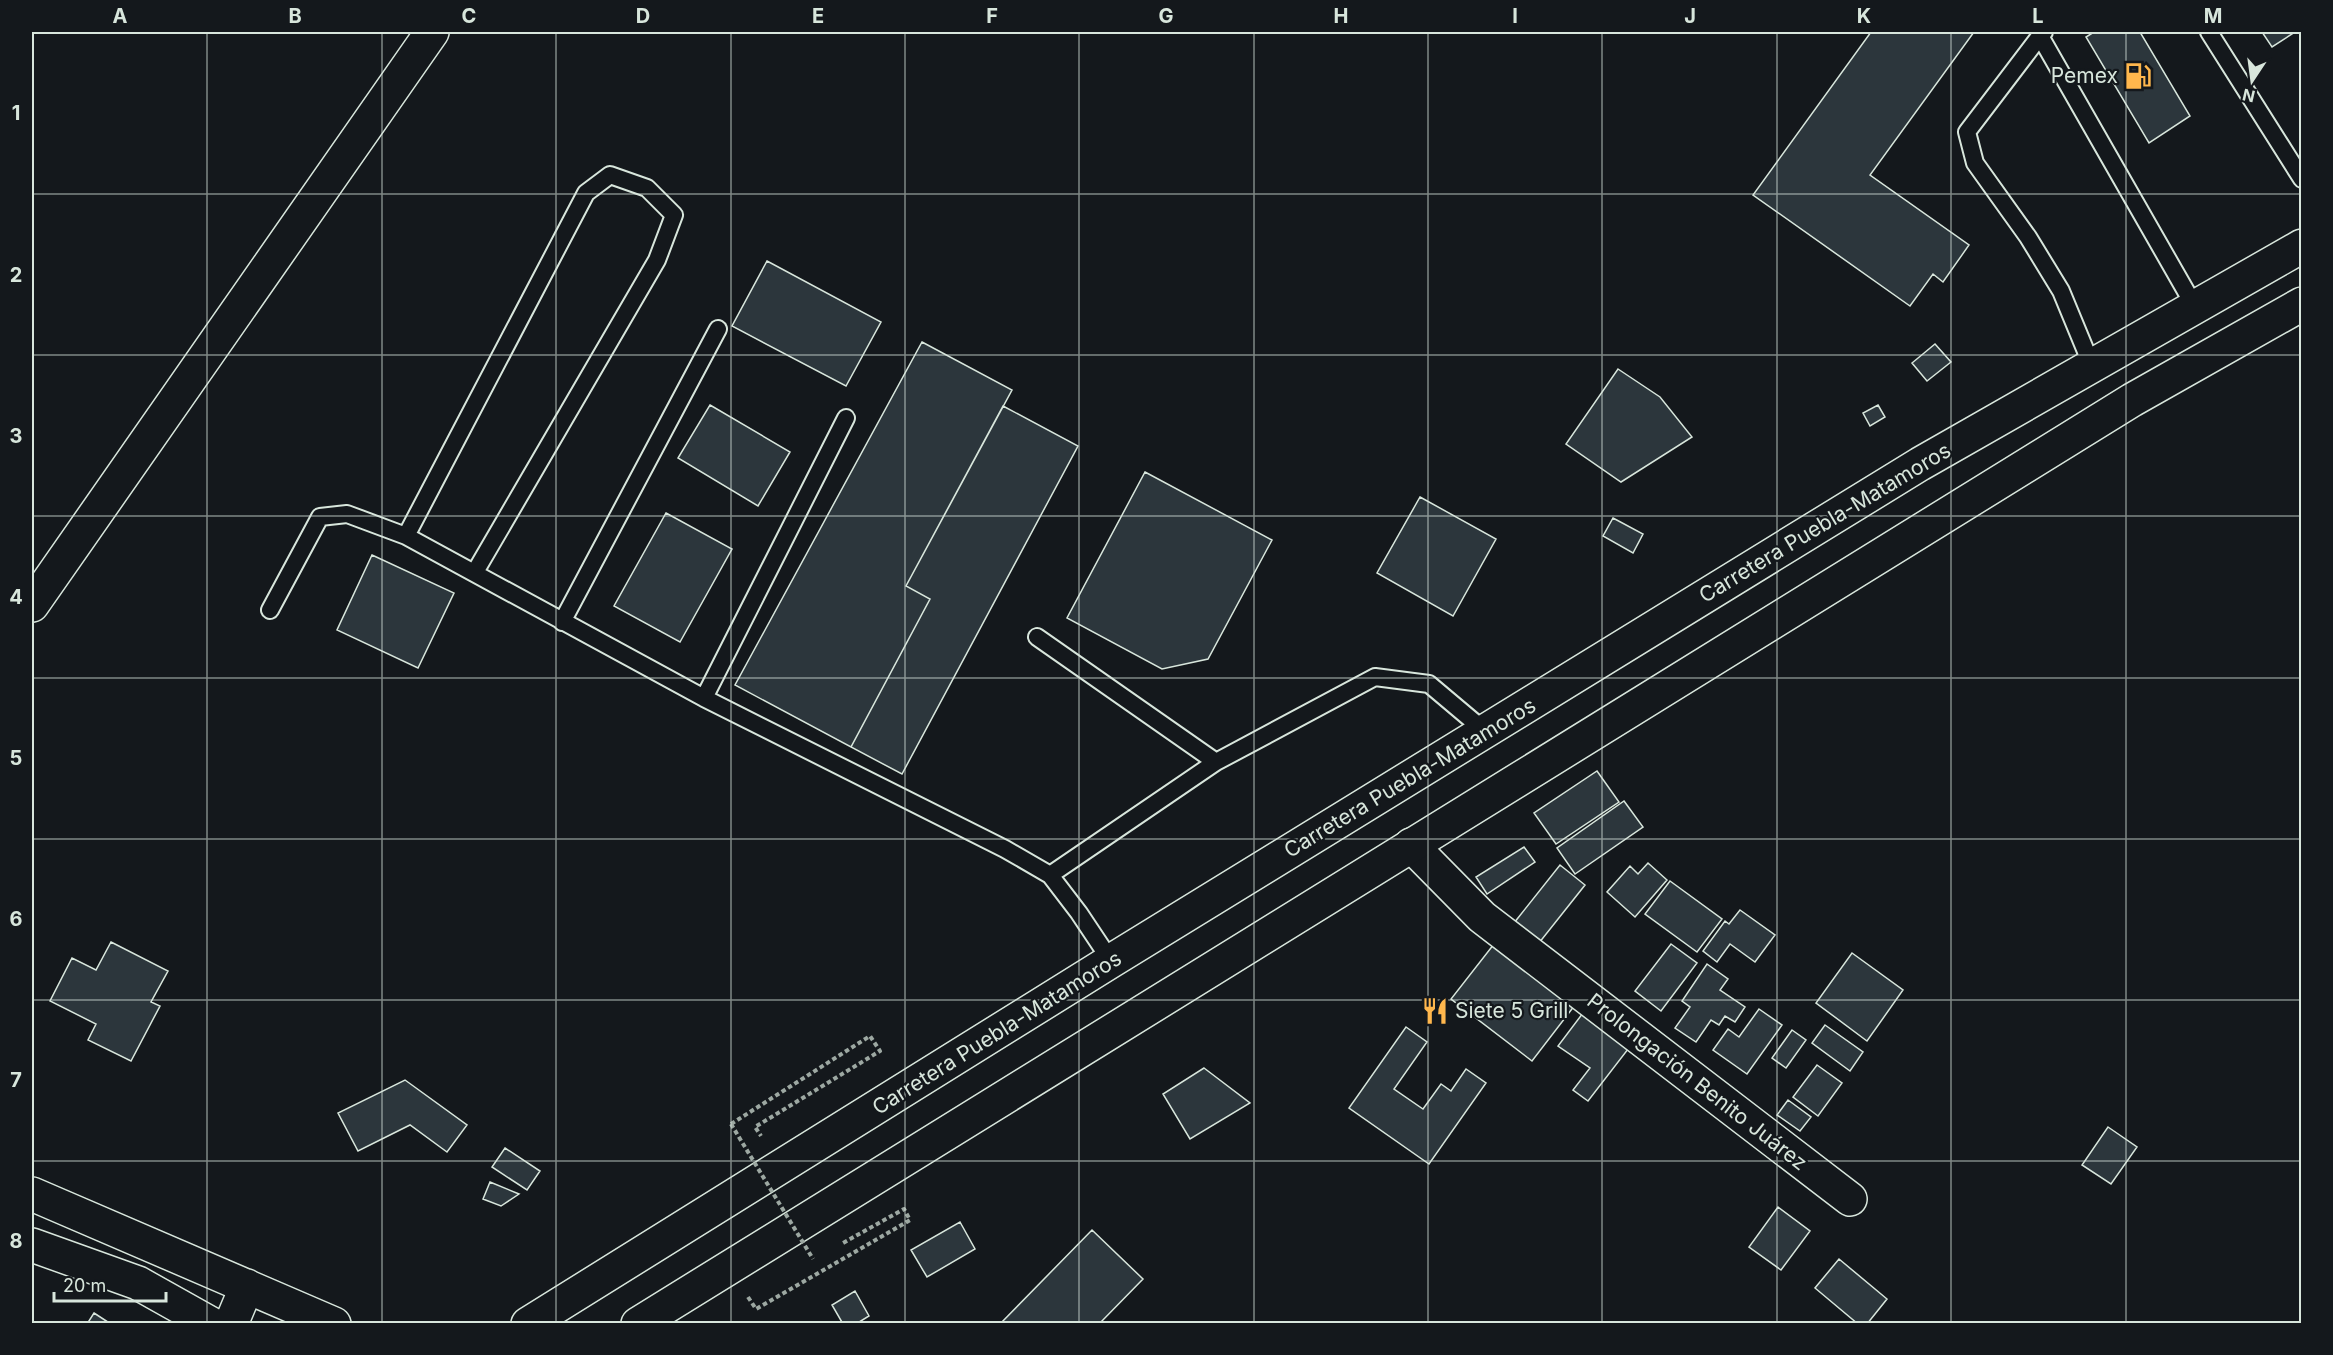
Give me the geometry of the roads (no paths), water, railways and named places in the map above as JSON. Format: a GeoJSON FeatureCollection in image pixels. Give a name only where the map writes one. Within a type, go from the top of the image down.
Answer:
{"type":"FeatureCollection","features":[{"type":"Feature","properties":{"kind":"main road"},"geometry":{"type":"LineString","coordinates":[[32,605],[432,32]]}},
{"type":"Feature","properties":{"kind":"main road","name":"Carretera Puebla-Matamoros"},"geometry":{"type":"LineString","coordinates":[[528,1323],[1111,961],[1920,464],[2301,246]]}},
{"type":"Feature","properties":{"kind":"main road"},"geometry":{"type":"LineString","coordinates":[[638,1323],[2132,400],[2301,304]]}},
{"type":"Feature","properties":{"kind":"main road","name":"Prolongación Benito Juárez"},"geometry":{"type":"LineString","coordinates":[[1411,845],[1482,917],[1850,1199]]}},
{"type":"Feature","properties":{"kind":"main road"},"geometry":{"type":"LineString","coordinates":[[32,1194],[334,1323]]}},
{"type":"Feature","properties":{"kind":"main road"},"geometry":{"type":"LineString","coordinates":[[32,1245],[138,1283],[211,1323]]}},
{"type":"Feature","properties":{"kind":"main road"},"geometry":{"type":"LineString","coordinates":[[231,1323],[247,1286]]}},
{"type":"Feature","properties":{"kind":"main road"},"geometry":{"type":"LineString","coordinates":[[660,1323],[682,1296]]}},
{"type":"Feature","properties":{"kind":"lane"},"geometry":{"type":"LineString","coordinates":[[2209,32],[2301,179]]}},
{"type":"Feature","properties":{"kind":"lane"},"geometry":{"type":"LineString","coordinates":[[2092,366],[2061,291],[2028,237],[1975,164],[1967,132],[2042,34],[2195,307]]}},
{"type":"Feature","properties":{"kind":"lane"},"geometry":{"type":"LineString","coordinates":[[406,536],[586,193],[610,175],[647,188],[674,215],[657,260],[475,572]]}},
{"type":"Feature","properties":{"kind":"lane"},"geometry":{"type":"LineString","coordinates":[[562,622],[718,329]]}},
{"type":"Feature","properties":{"kind":"lane"},"geometry":{"type":"LineString","coordinates":[[704,698],[846,418]]}},
{"type":"Feature","properties":{"kind":"lane"},"geometry":{"type":"LineString","coordinates":[[270,610],[320,517],[347,514],[406,536],[704,698],[1005,849],[1050,875],[1111,961]]}},
{"type":"Feature","properties":{"kind":"lane"},"geometry":{"type":"LineString","coordinates":[[1037,637],[1216,762]]}},
{"type":"Feature","properties":{"kind":"lane"},"geometry":{"type":"LineString","coordinates":[[1050,875],[1216,762],[1374,677],[1429,684],[1486,732]]}},
{"type":"Feature","properties":{"kind":"place","name":"Pemex"},"geometry":{"type":"Point","coordinates":[2138,76]}},
{"type":"Feature","properties":{"kind":"place","name":"Siete 5 Grill"},"geometry":{"type":"Point","coordinates":[1435,1011]}}]}
